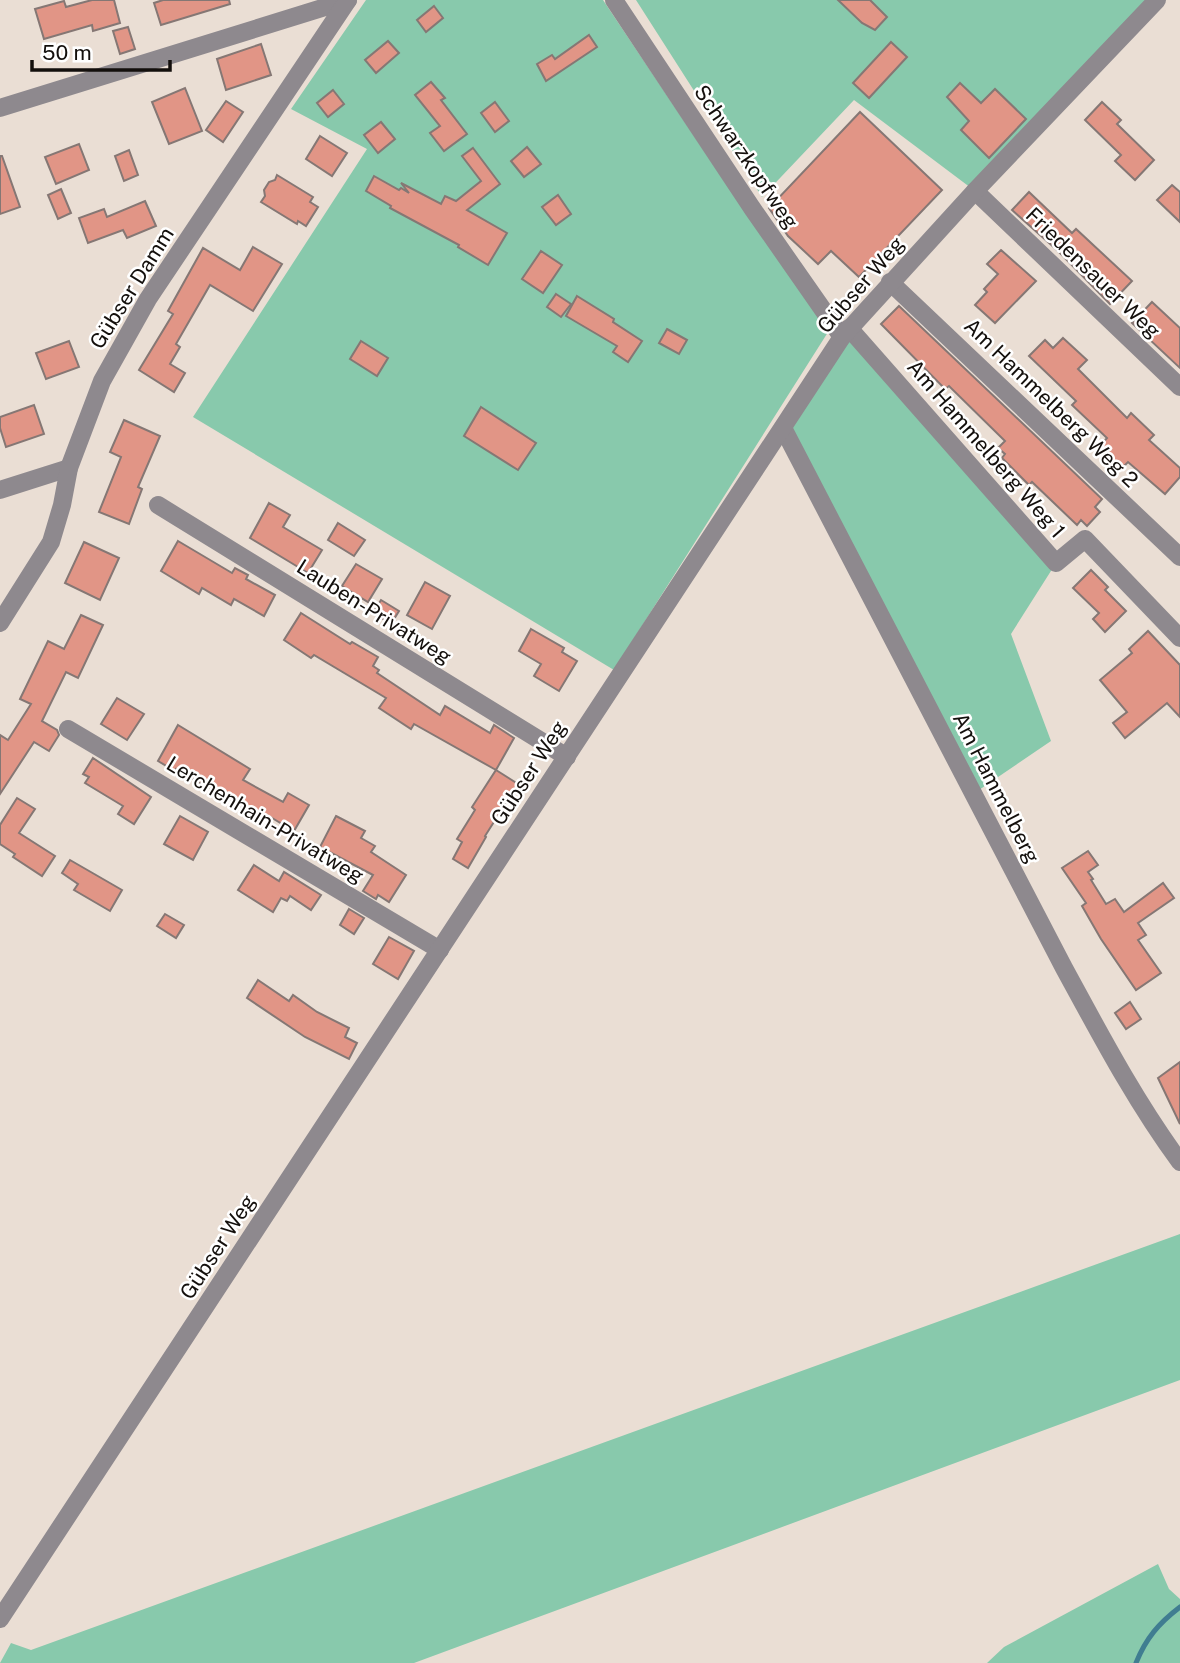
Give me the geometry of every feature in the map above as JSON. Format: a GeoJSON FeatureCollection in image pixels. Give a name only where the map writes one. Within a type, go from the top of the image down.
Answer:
{"type":"FeatureCollection","features":[{"type":"Feature","properties":{"kind":"street"},"geometry":{"type":"LineString","coordinates":[[0,108],[348,0]]}},
{"type":"Feature","properties":{"kind":"street","name":"Gübser Damm"},"geometry":{"type":"LineString","coordinates":[[0,623],[51,542],[69,468],[102,381],[148,299],[348,0]]}},
{"type":"Feature","properties":{"kind":"street","name":"Schwarzkopfweg"},"geometry":{"type":"LineString","coordinates":[[614,0],[752,208],[845,333]]}},
{"type":"Feature","properties":{"kind":"street","name":"Gübser Weg"},"geometry":{"type":"LineString","coordinates":[[0,1619],[845,333],[975,191],[1157,0]]}},
{"type":"Feature","properties":{"kind":"street","name":"Friedensauer Weg"},"geometry":{"type":"LineString","coordinates":[[975,191],[1180,387]]}},
{"type":"Feature","properties":{"kind":"street","name":"Am Hammelberg Weg 2"},"geometry":{"type":"LineString","coordinates":[[890,282],[1180,557]]}},
{"type":"Feature","properties":{"kind":"street","name":"Am Hammelberg Weg 1"},"geometry":{"type":"LineString","coordinates":[[845,333],[1056,563],[1085,539],[1180,639]]}},
{"type":"Feature","properties":{"kind":"street","name":"Am Hammelberg"},"geometry":{"type":"LineString","coordinates":[[783,428],[1081,1000],[1111,1055],[1160,1135],[1180,1162]]}},
{"type":"Feature","properties":{"kind":"street"},"geometry":{"type":"LineString","coordinates":[[0,489],[69,468]]}},
{"type":"Feature","properties":{"kind":"street","name":"Lauben-Privatweg"},"geometry":{"type":"LineString","coordinates":[[158,505],[567,757]]}},
{"type":"Feature","properties":{"kind":"street","name":"Lerchenhain-Privatweg"},"geometry":{"type":"LineString","coordinates":[[68,729],[440,950]]}},
{"type":"Feature","properties":{"kind":"green space"},"geometry":{"type":"Polygon","coordinates":[[[366,0],[603,0],[747,215],[830,329],[614,670],[193,417],[367,149],[291,109],[366,0]]]}},
{"type":"Feature","properties":{"kind":"green space"},"geometry":{"type":"Polygon","coordinates":[[[636,0],[1157,0],[975,191],[854,100],[762,197],[636,0]]]}},
{"type":"Feature","properties":{"kind":"green space"},"geometry":{"type":"Polygon","coordinates":[[[849,328],[1056,563],[1011,634],[1051,741],[973,794],[783,428],[849,328]]]}},
{"type":"Feature","properties":{"kind":"green space"},"geometry":{"type":"Polygon","coordinates":[[[1180,1234],[1180,1380],[414,1663],[0,1663],[11,1643],[31,1650],[1180,1234]]]}},
{"type":"Feature","properties":{"kind":"green space"},"geometry":{"type":"Polygon","coordinates":[[[1158,1564],[1169,1589],[1180,1599],[1180,1663],[987,1663],[1004,1647],[1158,1564]]]}},
{"type":"Feature","properties":{"kind":"building"},"geometry":{"type":"Polygon","coordinates":[[[92,0],[114,0],[120,23],[93,31],[92,25],[44,39],[35,9],[64,1],[66,7],[92,0]]]}},
{"type":"Feature","properties":{"kind":"building"},"geometry":{"type":"Polygon","coordinates":[[[163,0],[229,0],[230,4],[161,25],[154,3],[163,0]]]}},
{"type":"Feature","properties":{"kind":"building"},"geometry":{"type":"Polygon","coordinates":[[[838,0],[870,0],[887,17],[875,30],[862,23],[838,0]]]}},
{"type":"Feature","properties":{"kind":"building"},"geometry":{"type":"Polygon","coordinates":[[[434,6],[443,18],[426,32],[417,20],[434,6]]]}},
{"type":"Feature","properties":{"kind":"building"},"geometry":{"type":"Polygon","coordinates":[[[128,27],[135,49],[120,54],[113,31],[128,27]]]}},
{"type":"Feature","properties":{"kind":"building"},"geometry":{"type":"Polygon","coordinates":[[[589,35],[597,47],[546,81],[537,64],[552,55],[555,59],[589,35]]]}},
{"type":"Feature","properties":{"kind":"building"},"geometry":{"type":"Polygon","coordinates":[[[388,41],[399,53],[376,73],[365,60],[388,41]]]}},
{"type":"Feature","properties":{"kind":"building"},"geometry":{"type":"Polygon","coordinates":[[[891,42],[907,57],[869,98],[853,83],[891,42]]]}},
{"type":"Feature","properties":{"kind":"building"},"geometry":{"type":"Polygon","coordinates":[[[261,44],[271,75],[226,90],[217,59],[261,44]]]}},
{"type":"Feature","properties":{"kind":"building"},"geometry":{"type":"Polygon","coordinates":[[[431,82],[445,98],[441,100],[467,134],[444,151],[430,133],[440,126],[415,95],[431,82]]]}},
{"type":"Feature","properties":{"kind":"building"},"geometry":{"type":"Polygon","coordinates":[[[960,83],[981,103],[995,89],[1026,119],[989,158],[961,130],[969,121],[947,97],[960,83]]]}},
{"type":"Feature","properties":{"kind":"building"},"geometry":{"type":"Polygon","coordinates":[[[185,88],[202,131],[169,144],[152,102],[185,88]]]}},
{"type":"Feature","properties":{"kind":"building"},"geometry":{"type":"Polygon","coordinates":[[[333,90],[344,104],[328,117],[317,103],[333,90]]]}},
{"type":"Feature","properties":{"kind":"building"},"geometry":{"type":"Polygon","coordinates":[[[226,101],[243,112],[223,142],[206,130],[226,101]]]}},
{"type":"Feature","properties":{"kind":"building"},"geometry":{"type":"Polygon","coordinates":[[[495,102],[509,121],[495,132],[481,113],[495,102]]]}},
{"type":"Feature","properties":{"kind":"building"},"geometry":{"type":"Polygon","coordinates":[[[1102,102],[1121,120],[1117,124],[1154,160],[1135,180],[1115,161],[1121,155],[1085,120],[1102,102]]]}},
{"type":"Feature","properties":{"kind":"building"},"geometry":{"type":"Polygon","coordinates":[[[860,112],[942,190],[859,277],[831,251],[818,264],[788,236],[769,208],[860,112]]]}},
{"type":"Feature","properties":{"kind":"building"},"geometry":{"type":"Polygon","coordinates":[[[381,122],[395,139],[378,153],[364,135],[381,122]]]}},
{"type":"Feature","properties":{"kind":"building"},"geometry":{"type":"Polygon","coordinates":[[[320,136],[347,153],[332,176],[306,159],[320,136]]]}},
{"type":"Feature","properties":{"kind":"building"},"geometry":{"type":"Polygon","coordinates":[[[79,144],[89,170],[56,184],[45,157],[79,144]]]}},
{"type":"Feature","properties":{"kind":"building"},"geometry":{"type":"Polygon","coordinates":[[[527,147],[541,164],[524,177],[511,161],[527,147]]]}},
{"type":"Feature","properties":{"kind":"building"},"geometry":{"type":"Polygon","coordinates":[[[473,148],[500,184],[467,210],[507,233],[488,265],[366,191],[374,176],[409,193],[401,183],[441,204],[445,196],[456,201],[481,181],[462,156],[473,148]]]}},
{"type":"Feature","properties":{"kind":"building"},"geometry":{"type":"Polygon","coordinates":[[[129,150],[138,175],[124,181],[115,156],[129,150]]]}},
{"type":"Feature","properties":{"kind":"building"},"geometry":{"type":"Polygon","coordinates":[[[0,156],[20,207],[0,214],[0,156]]]}},
{"type":"Feature","properties":{"kind":"building"},"geometry":{"type":"Polygon","coordinates":[[[277,175],[313,197],[310,202],[318,207],[306,226],[298,221],[297,224],[261,202],[265,196],[264,190],[277,175]]]}},
{"type":"Feature","properties":{"kind":"building"},"geometry":{"type":"Polygon","coordinates":[[[1172,185],[1180,192],[1180,222],[1157,200],[1172,185]]]}},
{"type":"Feature","properties":{"kind":"building"},"geometry":{"type":"Polygon","coordinates":[[[61,189],[71,213],[58,219],[48,195],[61,189]]]}},
{"type":"Feature","properties":{"kind":"building"},"geometry":{"type":"Polygon","coordinates":[[[1029,192],[1072,233],[1076,229],[1132,281],[1110,304],[1057,250],[1012,210],[1029,192]]]}},
{"type":"Feature","properties":{"kind":"building"},"geometry":{"type":"Polygon","coordinates":[[[558,195],[571,214],[556,225],[542,207],[558,195]]]}},
{"type":"Feature","properties":{"kind":"building"},"geometry":{"type":"Polygon","coordinates":[[[145,201],[156,226],[127,238],[123,230],[88,243],[79,218],[104,209],[107,217],[145,201]]]}},
{"type":"Feature","properties":{"kind":"building"},"geometry":{"type":"Polygon","coordinates":[[[253,247],[282,264],[253,311],[210,285],[176,344],[180,347],[170,364],[185,373],[174,392],[139,370],[173,314],[168,311],[203,248],[240,270],[253,247]]]}},
{"type":"Feature","properties":{"kind":"building"},"geometry":{"type":"Polygon","coordinates":[[[1001,250],[1036,281],[995,323],[975,305],[987,292],[984,289],[998,274],[987,264],[1001,250]]]}},
{"type":"Feature","properties":{"kind":"building"},"geometry":{"type":"Polygon","coordinates":[[[541,251],[562,265],[543,293],[522,279],[541,251]]]}},
{"type":"Feature","properties":{"kind":"building"},"geometry":{"type":"Polygon","coordinates":[[[556,294],[571,304],[561,317],[547,307],[556,294]]]}},
{"type":"Feature","properties":{"kind":"building"},"geometry":{"type":"Polygon","coordinates":[[[577,296],[614,319],[613,322],[642,341],[628,362],[613,352],[617,346],[566,316],[577,296]]]}},
{"type":"Feature","properties":{"kind":"building"},"geometry":{"type":"Polygon","coordinates":[[[1152,302],[1180,328],[1180,368],[1132,323],[1152,302]]]}},
{"type":"Feature","properties":{"kind":"building"},"geometry":{"type":"Polygon","coordinates":[[[899,306],[1102,499],[1095,507],[1100,512],[1087,526],[1081,520],[1077,525],[1032,482],[1029,485],[1002,458],[1005,454],[998,448],[1005,441],[949,386],[945,389],[881,324],[899,306]]]}},
{"type":"Feature","properties":{"kind":"building"},"geometry":{"type":"Polygon","coordinates":[[[667,329],[687,340],[679,354],[659,343],[667,329]]]}},
{"type":"Feature","properties":{"kind":"building"},"geometry":{"type":"Polygon","coordinates":[[[1063,338],[1087,360],[1078,369],[1127,418],[1131,413],[1154,435],[1149,440],[1180,468],[1180,477],[1165,494],[1128,462],[1122,468],[1099,447],[1107,438],[1072,405],[1076,401],[1029,356],[1045,340],[1053,348],[1063,338]]]}},
{"type":"Feature","properties":{"kind":"building"},"geometry":{"type":"Polygon","coordinates":[[[69,341],[79,367],[46,379],[36,353],[69,341]]]}},
{"type":"Feature","properties":{"kind":"building"},"geometry":{"type":"Polygon","coordinates":[[[361,341],[388,358],[377,376],[350,359],[361,341]]]}},
{"type":"Feature","properties":{"kind":"building"},"geometry":{"type":"Polygon","coordinates":[[[34,405],[44,434],[6,447],[0,428],[0,417],[34,405]]]}},
{"type":"Feature","properties":{"kind":"building"},"geometry":{"type":"Polygon","coordinates":[[[481,407],[536,443],[518,470],[464,436],[481,407]]]}},
{"type":"Feature","properties":{"kind":"building"},"geometry":{"type":"Polygon","coordinates":[[[124,420],[160,436],[138,487],[142,489],[129,524],[99,512],[121,457],[110,452],[124,420]]]}},
{"type":"Feature","properties":{"kind":"building"},"geometry":{"type":"Polygon","coordinates":[[[269,503],[290,515],[283,527],[322,550],[308,573],[250,538],[269,503]]]}},
{"type":"Feature","properties":{"kind":"building"},"geometry":{"type":"Polygon","coordinates":[[[338,523],[365,540],[354,556],[328,540],[338,523]]]}},
{"type":"Feature","properties":{"kind":"building"},"geometry":{"type":"Polygon","coordinates":[[[178,541],[232,573],[235,568],[248,575],[246,579],[275,595],[264,616],[234,599],[231,605],[202,588],[199,594],[161,571],[178,541]]]}},
{"type":"Feature","properties":{"kind":"building"},"geometry":{"type":"Polygon","coordinates":[[[84,542],[119,558],[100,600],[65,583],[84,542]]]}},
{"type":"Feature","properties":{"kind":"building"},"geometry":{"type":"Polygon","coordinates":[[[356,564],[382,579],[368,602],[342,586],[356,564]]]}},
{"type":"Feature","properties":{"kind":"building"},"geometry":{"type":"Polygon","coordinates":[[[1091,570],[1108,587],[1105,590],[1126,611],[1105,632],[1093,619],[1099,613],[1073,588],[1091,570]]]}},
{"type":"Feature","properties":{"kind":"building"},"geometry":{"type":"Polygon","coordinates":[[[425,582],[450,596],[432,629],[407,615],[425,582]]]}},
{"type":"Feature","properties":{"kind":"building"},"geometry":{"type":"Polygon","coordinates":[[[381,600],[399,611],[391,624],[373,613],[381,600]]]}},
{"type":"Feature","properties":{"kind":"building"},"geometry":{"type":"Polygon","coordinates":[[[301,613],[350,644],[352,642],[378,657],[373,666],[379,670],[377,673],[440,715],[445,706],[490,733],[494,725],[514,738],[496,770],[414,724],[411,729],[379,708],[386,698],[314,655],[311,658],[284,640],[301,613]]]}},
{"type":"Feature","properties":{"kind":"building"},"geometry":{"type":"Polygon","coordinates":[[[81,615],[103,625],[78,678],[66,672],[42,721],[57,730],[59,735],[49,751],[34,742],[0,794],[0,735],[8,740],[31,704],[20,699],[48,641],[64,649],[81,615]]]}},
{"type":"Feature","properties":{"kind":"building"},"geometry":{"type":"Polygon","coordinates":[[[531,629],[564,648],[562,652],[577,661],[559,691],[534,676],[541,664],[519,651],[531,629]]]}},
{"type":"Feature","properties":{"kind":"building"},"geometry":{"type":"Polygon","coordinates":[[[1148,631],[1180,665],[1180,717],[1167,703],[1125,738],[1113,723],[1127,712],[1100,680],[1132,653],[1129,649],[1148,631]]]}},
{"type":"Feature","properties":{"kind":"building"},"geometry":{"type":"Polygon","coordinates":[[[117,698],[144,714],[127,740],[101,724],[117,698]]]}},
{"type":"Feature","properties":{"kind":"building"},"geometry":{"type":"Polygon","coordinates":[[[178,725],[250,769],[243,780],[283,802],[288,793],[309,805],[294,831],[267,815],[264,820],[158,761],[178,725]]]}},
{"type":"Feature","properties":{"kind":"building"},"geometry":{"type":"Polygon","coordinates":[[[93,758],[151,797],[134,824],[118,814],[123,806],[85,783],[89,777],[83,774],[93,758]]]}},
{"type":"Feature","properties":{"kind":"building"},"geometry":{"type":"Polygon","coordinates":[[[496,770],[518,784],[468,868],[453,859],[462,842],[457,839],[475,810],[472,807],[496,770]]]}},
{"type":"Feature","properties":{"kind":"building"},"geometry":{"type":"Polygon","coordinates":[[[17,798],[35,809],[19,833],[55,856],[42,876],[13,857],[15,854],[0,844],[0,825],[17,798]]]}},
{"type":"Feature","properties":{"kind":"building"},"geometry":{"type":"Polygon","coordinates":[[[180,816],[208,832],[193,860],[164,844],[180,816]]]}},
{"type":"Feature","properties":{"kind":"building"},"geometry":{"type":"Polygon","coordinates":[[[336,816],[365,831],[361,838],[375,846],[371,852],[406,875],[389,902],[378,895],[376,899],[363,891],[373,875],[320,847],[336,816]]]}},
{"type":"Feature","properties":{"kind":"building"},"geometry":{"type":"Polygon","coordinates":[[[1088,851],[1098,865],[1088,872],[1106,904],[1115,899],[1124,912],[1163,883],[1174,898],[1138,923],[1146,935],[1138,940],[1161,973],[1136,990],[1101,939],[1082,906],[1086,903],[1062,868],[1088,851]]]}},
{"type":"Feature","properties":{"kind":"building"},"geometry":{"type":"Polygon","coordinates":[[[70,860],[122,890],[110,911],[74,890],[78,884],[62,873],[70,860]]]}},
{"type":"Feature","properties":{"kind":"building"},"geometry":{"type":"Polygon","coordinates":[[[254,865],[279,881],[284,872],[321,895],[311,910],[290,896],[287,901],[281,898],[273,912],[238,890],[254,865]]]}},
{"type":"Feature","properties":{"kind":"building"},"geometry":{"type":"Polygon","coordinates":[[[349,909],[364,918],[354,934],[340,925],[349,909]]]}},
{"type":"Feature","properties":{"kind":"building"},"geometry":{"type":"Polygon","coordinates":[[[165,914],[184,925],[176,938],[157,926],[165,914]]]}},
{"type":"Feature","properties":{"kind":"building"},"geometry":{"type":"Polygon","coordinates":[[[389,937],[414,951],[398,979],[373,964],[389,937]]]}},
{"type":"Feature","properties":{"kind":"building"},"geometry":{"type":"Polygon","coordinates":[[[258,980],[289,1001],[293,995],[317,1012],[349,1028],[345,1037],[357,1043],[349,1059],[305,1037],[247,998],[258,980]]]}},
{"type":"Feature","properties":{"kind":"building"},"geometry":{"type":"Polygon","coordinates":[[[1130,1002],[1141,1019],[1126,1029],[1115,1013],[1130,1002]]]}},
{"type":"Feature","properties":{"kind":"building"},"geometry":{"type":"Polygon","coordinates":[[[1180,1062],[1180,1124],[1158,1078],[1180,1062]]]}},
{"type":"Feature","properties":{"kind":"waterway"},"geometry":{"type":"LineString","coordinates":[[1136,1663],[1154,1632],[1180,1607]]}}]}
